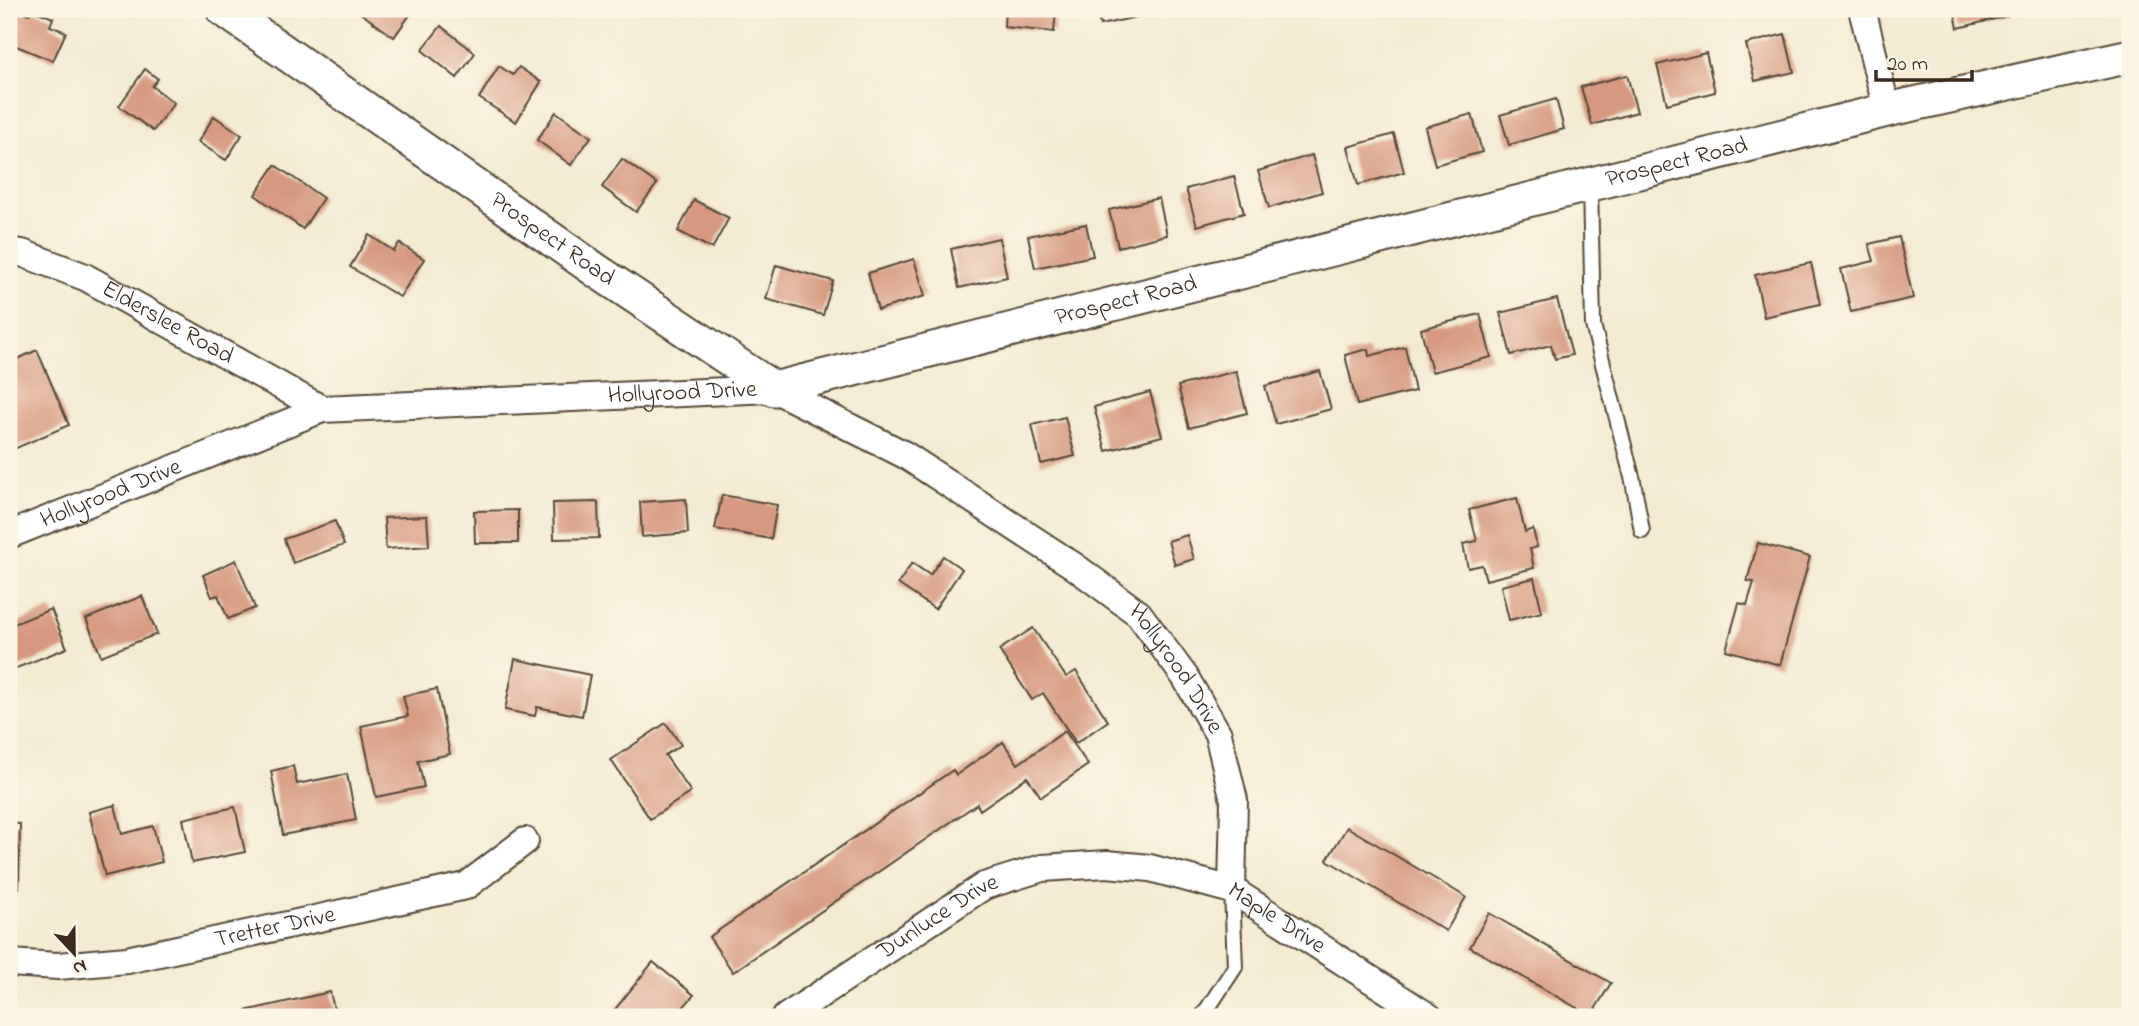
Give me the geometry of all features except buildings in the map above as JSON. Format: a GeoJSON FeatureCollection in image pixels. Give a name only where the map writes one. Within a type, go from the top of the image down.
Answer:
{"type":"FeatureCollection","features":[{"type":"Feature","properties":{"kind":"street","name":"Prospect Road"},"geometry":{"type":"LineString","coordinates":[[223,9],[597,271],[774,390],[1887,110],[2130,56]]}},
{"type":"Feature","properties":{"kind":"street"},"geometry":{"type":"LineString","coordinates":[[1862,9],[1887,110]]}},
{"type":"Feature","properties":{"kind":"street","name":"Elderslee Road"},"geometry":{"type":"LineString","coordinates":[[9,251],[22,253],[85,277],[321,409]]}},
{"type":"Feature","properties":{"kind":"street","name":"Hollyrood Drive"},"geometry":{"type":"LineString","coordinates":[[9,535],[321,409],[774,390],[905,456],[1074,566],[1139,614],[1185,677],[1218,734],[1234,800],[1232,890]]}},
{"type":"Feature","properties":{"kind":"street","name":"Tretter Drive"},"geometry":{"type":"LineString","coordinates":[[9,963],[58,966],[127,960],[466,886],[524,841]]}},
{"type":"Feature","properties":{"kind":"street","name":"Maple Drive"},"geometry":{"type":"LineString","coordinates":[[1107,864],[1150,869],[1232,890],[1429,1017]]}},
{"type":"Feature","properties":{"kind":"street","name":"Dunluce Drive"},"geometry":{"type":"LineString","coordinates":[[786,1017],[984,886],[1042,868],[1107,864]]}},
{"type":"Feature","properties":{"kind":"lane"},"geometry":{"type":"LineString","coordinates":[[1590,184],[1593,325],[1633,481],[1642,531]]}},
{"type":"Feature","properties":{"kind":"lane"},"geometry":{"type":"LineString","coordinates":[[1202,1017],[1235,967],[1232,890]]}}]}
